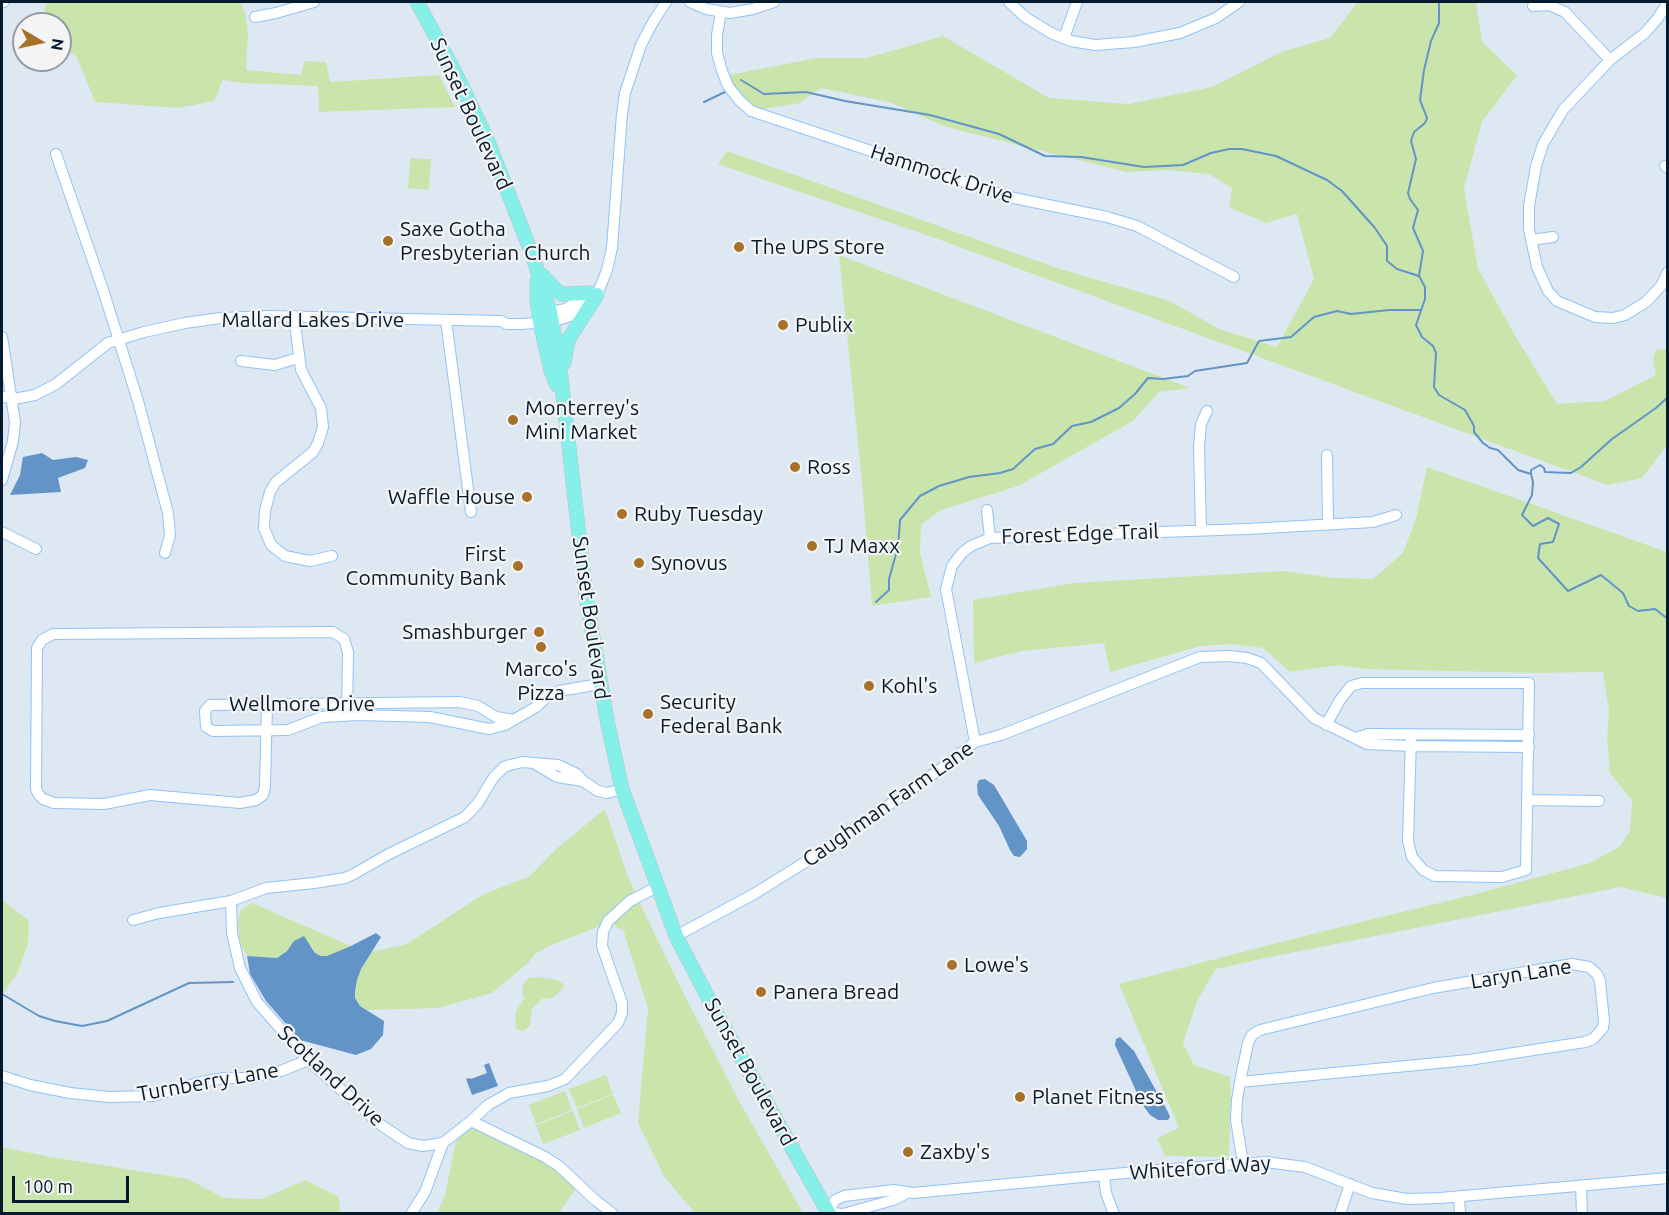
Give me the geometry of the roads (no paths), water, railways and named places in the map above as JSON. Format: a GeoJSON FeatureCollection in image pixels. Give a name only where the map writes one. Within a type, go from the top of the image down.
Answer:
{"type":"FeatureCollection","features":[{"type":"Feature","properties":{"kind":"main road","name":"Sunset Boulevard"},"geometry":{"type":"LineString","coordinates":[[417,2],[456,74],[486,139],[536,269],[536,289],[562,390],[586,596],[600,684],[622,789],[676,936],[715,1011],[835,1213]]}},
{"type":"Feature","properties":{"kind":"main road"},"geometry":{"type":"LineString","coordinates":[[536,269],[562,294],[596,291],[588,311],[568,340],[564,358],[562,390]]}},
{"type":"Feature","properties":{"kind":"street"},"geometry":{"type":"LineString","coordinates":[[255,17],[276,14],[314,2]]}},
{"type":"Feature","properties":{"kind":"street"},"geometry":{"type":"LineString","coordinates":[[596,291],[607,270],[611,254],[625,93],[641,45],[666,2]]}},
{"type":"Feature","properties":{"kind":"street"},"geometry":{"type":"LineString","coordinates":[[690,2],[706,9],[722,12],[746,11],[774,2]]}},
{"type":"Feature","properties":{"kind":"street"},"geometry":{"type":"LineString","coordinates":[[1009,2],[1038,26],[1064,38],[1079,43],[1110,45],[1165,37],[1195,28],[1216,18],[1239,2]]}},
{"type":"Feature","properties":{"kind":"street"},"geometry":{"type":"LineString","coordinates":[[1064,38],[1077,2]]}},
{"type":"Feature","properties":{"kind":"street"},"geometry":{"type":"LineString","coordinates":[[1668,2],[1663,22],[1610,60],[1570,101],[1544,144],[1530,191],[1531,240],[1541,279],[1557,301],[1595,317],[1612,318],[1625,315],[1646,302],[1661,286],[1668,272]]}},
{"type":"Feature","properties":{"kind":"street"},"geometry":{"type":"LineString","coordinates":[[1533,6],[1549,5],[1564,12],[1610,60]]}},
{"type":"Feature","properties":{"kind":"street","name":"Hammock Drive"},"geometry":{"type":"LineString","coordinates":[[722,12],[717,35],[717,53],[722,71],[728,86],[751,111],[1009,197],[1107,217],[1137,226],[1234,277]]}},
{"type":"Feature","properties":{"kind":"street"},"geometry":{"type":"LineString","coordinates":[[56,154],[119,339],[168,513],[170,535],[165,553]]}},
{"type":"Feature","properties":{"kind":"street"},"geometry":{"type":"LineString","coordinates":[[1531,240],[1553,237]]}},
{"type":"Feature","properties":{"kind":"street","name":"Mallard Lakes Drive"},"geometry":{"type":"LineString","coordinates":[[6,397],[28,397],[44,392],[99,348],[119,339],[170,326],[220,318],[294,316],[501,321],[510,318],[545,318],[566,309],[596,291]]}},
{"type":"Feature","properties":{"kind":"street"},"geometry":{"type":"LineString","coordinates":[[294,316],[298,358],[303,377],[321,408],[323,427],[313,452],[276,482],[270,492],[265,511],[264,528],[272,545],[285,556],[310,561],[332,556]]}},
{"type":"Feature","properties":{"kind":"street"},"geometry":{"type":"LineString","coordinates":[[1612,318],[1612,331]]}},
{"type":"Feature","properties":{"kind":"street"},"geometry":{"type":"LineString","coordinates":[[446,320],[471,512]]}},
{"type":"Feature","properties":{"kind":"street"},"geometry":{"type":"LineString","coordinates":[[2,337],[6,397],[15,432],[2,480]]}},
{"type":"Feature","properties":{"kind":"street"},"geometry":{"type":"LineString","coordinates":[[241,361],[275,365],[298,358]]}},
{"type":"Feature","properties":{"kind":"street"},"geometry":{"type":"LineString","coordinates":[[1201,530],[1199,447],[1201,424],[1207,411]]}},
{"type":"Feature","properties":{"kind":"street"},"geometry":{"type":"LineString","coordinates":[[1326,455],[1328,523]]}},
{"type":"Feature","properties":{"kind":"street"},"geometry":{"type":"LineString","coordinates":[[987,510],[990,538]]}},
{"type":"Feature","properties":{"kind":"street","name":"Forest Edge Trail"},"geometry":{"type":"LineString","coordinates":[[975,742],[946,589],[952,566],[971,546],[990,538],[1373,522],[1396,515]]}},
{"type":"Feature","properties":{"kind":"street"},"geometry":{"type":"LineString","coordinates":[[2,532],[36,549]]}},
{"type":"Feature","properties":{"kind":"street"},"geometry":{"type":"LineString","coordinates":[[267,703],[265,787],[263,795],[256,800],[240,803],[150,795],[104,804],[48,802],[39,795],[36,789],[37,648],[46,636],[65,633],[333,632],[339,635],[346,644],[347,710]]}},
{"type":"Feature","properties":{"kind":"street","name":"Caughman Farm Lane"},"geometry":{"type":"LineString","coordinates":[[676,936],[754,894],[815,856],[942,768],[975,742],[1001,735],[1200,657],[1229,656],[1247,658],[1261,663],[1314,718],[1356,738],[1368,734],[1411,741]]}},
{"type":"Feature","properties":{"kind":"street"},"geometry":{"type":"LineString","coordinates":[[1326,725],[1351,686],[1362,683],[1529,683],[1526,870],[1502,877],[1435,876],[1423,870],[1412,857],[1408,842],[1411,741]]}},
{"type":"Feature","properties":{"kind":"street","name":"Wellmore Drive"},"geometry":{"type":"LineString","coordinates":[[514,720],[496,717],[478,706],[460,702],[347,710],[288,730],[213,731],[206,727],[205,711],[210,705],[267,703],[347,710],[401,715],[430,717],[489,729],[514,720],[536,707],[549,695],[600,684]]}},
{"type":"Feature","properties":{"kind":"street"},"geometry":{"type":"LineString","coordinates":[[1411,741],[1529,735]]}},
{"type":"Feature","properties":{"kind":"street"},"geometry":{"type":"LineString","coordinates":[[1411,741],[1529,747]]}},
{"type":"Feature","properties":{"kind":"street"},"geometry":{"type":"LineString","coordinates":[[133,920],[159,913],[231,901],[267,888],[314,883],[354,874],[387,855],[465,817],[478,802],[493,778],[504,767],[522,762],[564,767],[598,791],[607,793],[622,789]]}},
{"type":"Feature","properties":{"kind":"street"},"geometry":{"type":"LineString","coordinates":[[1527,800],[1599,801]]}},
{"type":"Feature","properties":{"kind":"street"},"geometry":{"type":"LineString","coordinates":[[411,1214],[425,1192],[443,1143],[488,1105],[509,1093],[548,1086],[565,1079],[618,1023],[622,1013],[622,1003],[602,946],[603,932],[608,921],[630,901],[657,887]]}},
{"type":"Feature","properties":{"kind":"street","name":"Scotland Drive"},"geometry":{"type":"LineString","coordinates":[[231,901],[232,933],[243,977],[257,1002],[308,1060],[396,1136],[414,1145],[443,1143]]}},
{"type":"Feature","properties":{"kind":"street","name":"Laryn Lane"},"geometry":{"type":"LineString","coordinates":[[1240,1082],[1469,1060],[1593,1039],[1603,1028],[1605,1021],[1600,981],[1597,974],[1589,967],[1572,964],[1433,988],[1260,1030],[1250,1037],[1240,1082],[1236,1120],[1244,1163]]}},
{"type":"Feature","properties":{"kind":"street","name":"Turnberry Lane"},"geometry":{"type":"LineString","coordinates":[[2,1076],[30,1085],[70,1093],[109,1097],[153,1096],[201,1082],[224,1078],[250,1078],[281,1071],[308,1060]]}},
{"type":"Feature","properties":{"kind":"street"},"geometry":{"type":"LineString","coordinates":[[471,1121],[546,1156],[613,1214]]}},
{"type":"Feature","properties":{"kind":"street","name":"Whiteford Way"},"geometry":{"type":"LineString","coordinates":[[907,1193],[892,1200],[835,1213],[835,1200],[844,1196],[894,1190],[907,1193],[1265,1162],[1295,1165],[1393,1198],[1423,1199],[1668,1178]]}},
{"type":"Feature","properties":{"kind":"street"},"geometry":{"type":"LineString","coordinates":[[1104,1175],[1106,1193],[1114,1214]]}},
{"type":"Feature","properties":{"kind":"street"},"geometry":{"type":"LineString","coordinates":[[1340,1214],[1350,1184]]}},
{"type":"Feature","properties":{"kind":"street"},"geometry":{"type":"LineString","coordinates":[[1581,1185],[1582,1214]]}},
{"type":"Feature","properties":{"kind":"street"},"geometry":{"type":"LineString","coordinates":[[1459,1196],[1460,1214]]}},
{"type":"Feature","properties":{"kind":"water"},"geometry":{"type":"Polygon","coordinates":[[[42,453],[53,460],[76,457],[88,460],[85,468],[58,478],[61,492],[10,495],[20,475],[23,457],[42,453]]]}},
{"type":"Feature","properties":{"kind":"water"},"geometry":{"type":"Polygon","coordinates":[[[985,779],[994,785],[1027,841],[1027,849],[1020,857],[1014,856],[999,826],[978,795],[979,780],[985,779]]]}},
{"type":"Feature","properties":{"kind":"water"},"geometry":{"type":"Polygon","coordinates":[[[376,933],[381,937],[361,969],[355,998],[360,1006],[384,1021],[383,1035],[371,1049],[356,1055],[300,1040],[266,1001],[250,974],[247,956],[277,958],[287,951],[294,941],[304,936],[315,953],[327,956],[376,933]]]}},
{"type":"Feature","properties":{"kind":"water"},"geometry":{"type":"Polygon","coordinates":[[[1120,1037],[1134,1051],[1168,1112],[1170,1117],[1168,1120],[1158,1120],[1150,1115],[1142,1104],[1115,1045],[1116,1039],[1120,1037]]]}},
{"type":"Feature","properties":{"kind":"water"},"geometry":{"type":"Polygon","coordinates":[[[489,1063],[498,1086],[472,1095],[466,1079],[487,1073],[484,1065],[489,1063]]]}},
{"type":"Feature","properties":{"kind":"waterway"},"geometry":{"type":"LineString","coordinates":[[1439,2],[1439,23],[1431,41],[1420,100],[1427,118],[1425,123],[1414,132],[1411,141],[1416,159],[1408,193],[1418,210],[1413,228],[1423,251],[1419,276],[1425,287],[1425,299],[1416,325],[1422,337],[1433,346],[1436,353],[1434,387],[1439,395],[1465,410],[1474,426],[1474,432],[1483,443],[1498,450],[1518,470],[1531,474]]}},
{"type":"Feature","properties":{"kind":"waterway"},"geometry":{"type":"LineString","coordinates":[[741,80],[764,94],[806,92],[930,115],[999,134],[1045,156],[1081,157],[1144,167],[1183,165],[1211,153],[1229,149],[1242,149],[1276,156],[1327,180],[1342,191],[1375,228],[1387,246],[1387,261],[1397,269],[1419,276]]}},
{"type":"Feature","properties":{"kind":"waterway"},"geometry":{"type":"LineString","coordinates":[[704,102],[725,92]]}},
{"type":"Feature","properties":{"kind":"waterway"},"geometry":{"type":"LineString","coordinates":[[876,602],[889,590],[889,579],[898,547],[900,520],[920,496],[939,486],[969,477],[1013,469],[1035,449],[1053,444],[1072,426],[1091,422],[1119,408],[1148,378],[1188,376],[1195,371],[1247,363],[1259,341],[1291,337],[1314,317],[1337,311],[1351,314],[1420,310]]}},
{"type":"Feature","properties":{"kind":"waterway"},"geometry":{"type":"LineString","coordinates":[[1531,474],[1531,470],[1540,465],[1545,472],[1571,473],[1668,397]]}},
{"type":"Feature","properties":{"kind":"waterway"},"geometry":{"type":"LineString","coordinates":[[1531,474],[1532,495],[1522,515],[1533,526],[1548,518],[1559,524],[1553,542],[1540,544],[1538,558],[1568,591],[1601,575],[1623,593],[1629,606],[1638,611],[1655,609],[1668,619]]}},
{"type":"Feature","properties":{"kind":"waterway"},"geometry":{"type":"LineString","coordinates":[[2,994],[39,1016],[82,1026],[107,1021],[189,983],[233,982]]}},
{"type":"Feature","properties":{"kind":"place","name":"Saxe Gotha Presbyterian Church"},"geometry":{"type":"Point","coordinates":[388,241]}},
{"type":"Feature","properties":{"kind":"place","name":"The UPS Store"},"geometry":{"type":"Point","coordinates":[739,247]}},
{"type":"Feature","properties":{"kind":"place","name":"Publix"},"geometry":{"type":"Point","coordinates":[783,325]}},
{"type":"Feature","properties":{"kind":"place","name":"Monterrey's Mini Market"},"geometry":{"type":"Point","coordinates":[513,420]}},
{"type":"Feature","properties":{"kind":"place","name":"Ross"},"geometry":{"type":"Point","coordinates":[795,467]}},
{"type":"Feature","properties":{"kind":"place","name":"Waffle House"},"geometry":{"type":"Point","coordinates":[527,497]}},
{"type":"Feature","properties":{"kind":"place","name":"Ruby Tuesday"},"geometry":{"type":"Point","coordinates":[622,514]}},
{"type":"Feature","properties":{"kind":"place","name":"TJ Maxx"},"geometry":{"type":"Point","coordinates":[812,546]}},
{"type":"Feature","properties":{"kind":"place","name":"Synovus"},"geometry":{"type":"Point","coordinates":[639,563]}},
{"type":"Feature","properties":{"kind":"place","name":"First Community Bank"},"geometry":{"type":"Point","coordinates":[518,566]}},
{"type":"Feature","properties":{"kind":"place","name":"Smashburger"},"geometry":{"type":"Point","coordinates":[539,632]}},
{"type":"Feature","properties":{"kind":"place","name":"Marco's Pizza"},"geometry":{"type":"Point","coordinates":[541,647]}},
{"type":"Feature","properties":{"kind":"place","name":"Kohl's"},"geometry":{"type":"Point","coordinates":[869,686]}},
{"type":"Feature","properties":{"kind":"place","name":"Security Federal Bank"},"geometry":{"type":"Point","coordinates":[648,714]}},
{"type":"Feature","properties":{"kind":"place","name":"Lowe's"},"geometry":{"type":"Point","coordinates":[952,965]}},
{"type":"Feature","properties":{"kind":"place","name":"Panera Bread"},"geometry":{"type":"Point","coordinates":[761,992]}},
{"type":"Feature","properties":{"kind":"place","name":"Planet Fitness"},"geometry":{"type":"Point","coordinates":[1020,1097]}},
{"type":"Feature","properties":{"kind":"place","name":"Zaxby's"},"geometry":{"type":"Point","coordinates":[908,1152]}}]}
